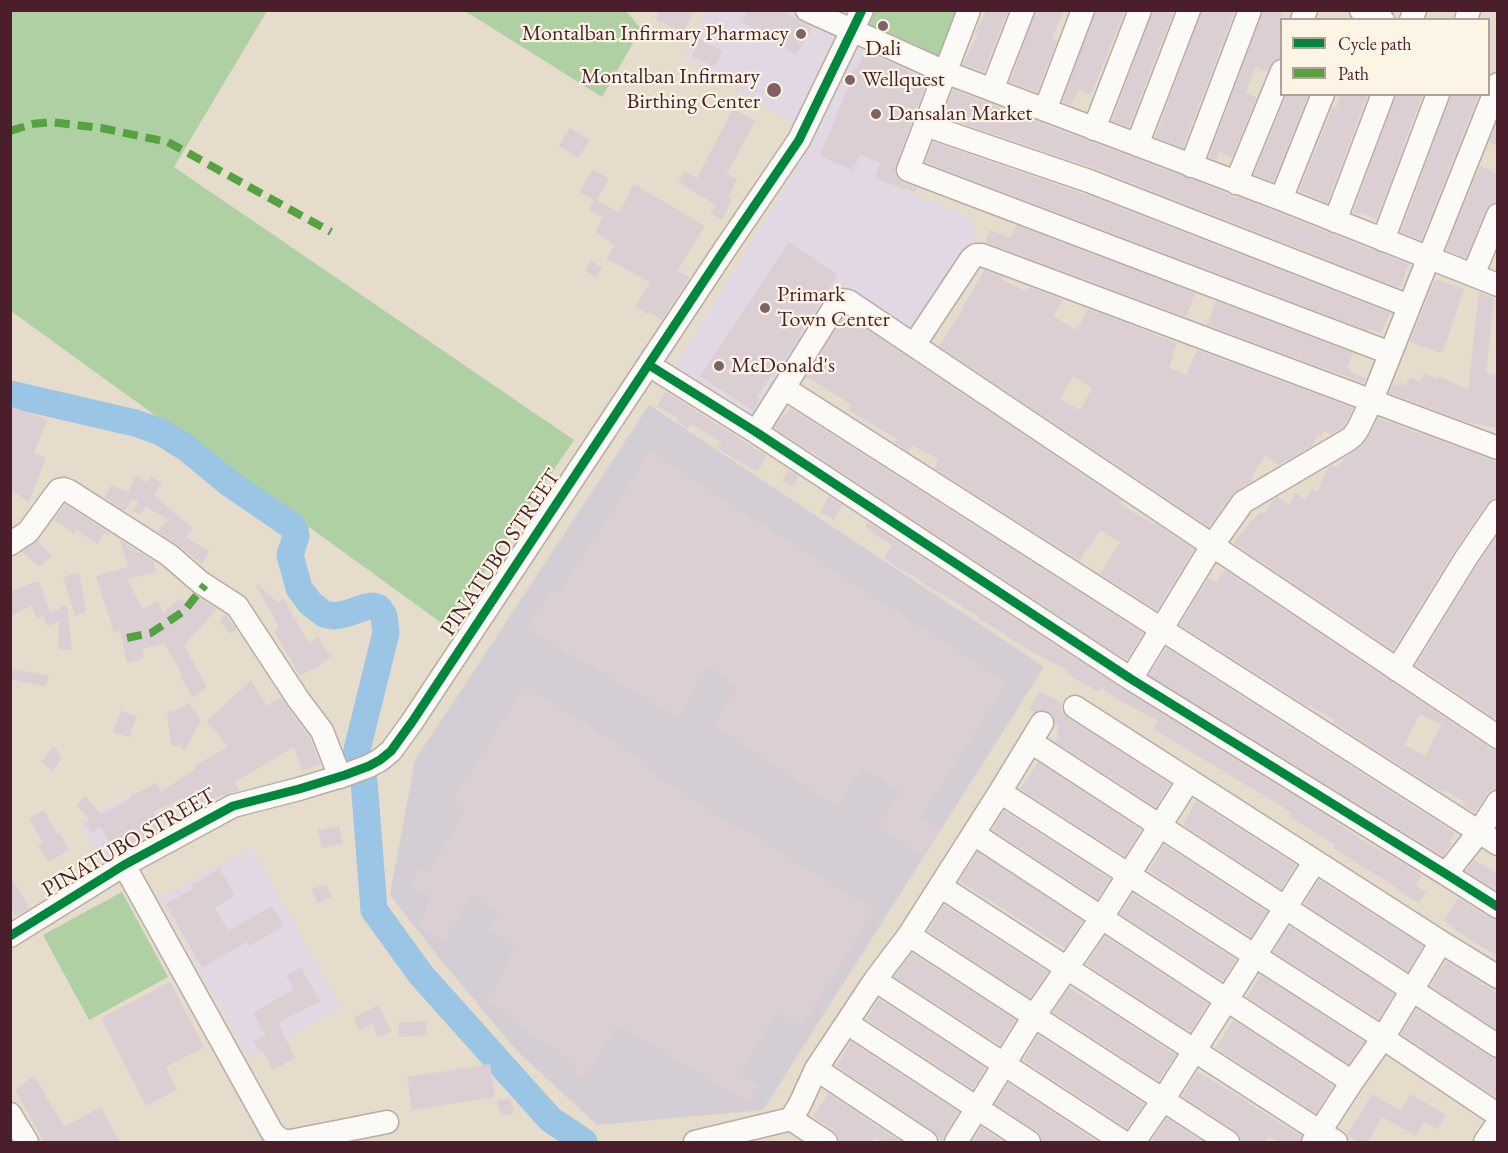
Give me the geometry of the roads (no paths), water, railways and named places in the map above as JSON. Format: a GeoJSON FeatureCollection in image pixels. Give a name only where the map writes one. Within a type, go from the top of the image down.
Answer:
{"type":"FeatureCollection","features":[{"type":"Feature","properties":{"kind":"street"},"geometry":{"type":"LineString","coordinates":[[807,10],[857,21],[945,72],[1281,199],[1497,285]]}},
{"type":"Feature","properties":{"kind":"street"},"geometry":{"type":"LineString","coordinates":[[969,10],[908,170],[1390,353]]}},
{"type":"Feature","properties":{"kind":"street"},"geometry":{"type":"LineString","coordinates":[[992,90],[1023,10]]}},
{"type":"Feature","properties":{"kind":"street"},"geometry":{"type":"LineString","coordinates":[[1045,110],[1083,10]]}},
{"type":"Feature","properties":{"kind":"street"},"geometry":{"type":"LineString","coordinates":[[1094,129],[1140,10]]}},
{"type":"Feature","properties":{"kind":"street"},"geometry":{"type":"LineString","coordinates":[[1137,144],[1189,10]]}},
{"type":"Feature","properties":{"kind":"street"},"geometry":{"type":"LineString","coordinates":[[1191,166],[1250,10]]}},
{"type":"Feature","properties":{"kind":"street"},"geometry":{"type":"LineString","coordinates":[[1360,10],[1378,18]]}},
{"type":"Feature","properties":{"kind":"street","name":"PINATUBO STREET"},"geometry":{"type":"LineString","coordinates":[[10,936],[124,865],[233,806],[340,777],[369,766],[391,751],[799,140],[857,21]]}},
{"type":"Feature","properties":{"kind":"street"},"geometry":{"type":"LineString","coordinates":[[1236,183],[1280,73]]}},
{"type":"Feature","properties":{"kind":"street"},"geometry":{"type":"LineString","coordinates":[[1131,679],[1212,546],[1243,502],[1353,436],[1372,400],[1497,84]]}},
{"type":"Feature","properties":{"kind":"street"},"geometry":{"type":"LineString","coordinates":[[1281,199],[1322,96]]}},
{"type":"Feature","properties":{"kind":"street"},"geometry":{"type":"LineString","coordinates":[[1335,221],[1382,96]]}},
{"type":"Feature","properties":{"kind":"street"},"geometry":{"type":"LineString","coordinates":[[1383,240],[1437,96]]}},
{"type":"Feature","properties":{"kind":"street"},"geometry":{"type":"LineString","coordinates":[[926,125],[1089,181],[1409,306]]}},
{"type":"Feature","properties":{"kind":"street"},"geometry":{"type":"LineString","coordinates":[[1473,275],[1497,215]]}},
{"type":"Feature","properties":{"kind":"street"},"geometry":{"type":"LineString","coordinates":[[914,345],[970,259],[976,255],[982,255],[1497,448]]}},
{"type":"Feature","properties":{"kind":"street"},"geometry":{"type":"LineString","coordinates":[[756,432],[837,303],[842,300],[848,301],[1497,737]]}},
{"type":"Feature","properties":{"kind":"street"},"geometry":{"type":"LineString","coordinates":[[649,365],[756,432],[1131,679],[1497,907]]}},
{"type":"Feature","properties":{"kind":"street"},"geometry":{"type":"LineString","coordinates":[[784,388],[1488,838]]}},
{"type":"Feature","properties":{"kind":"street"},"geometry":{"type":"LineString","coordinates":[[10,544],[28,532],[59,490],[64,489],[170,555],[200,582],[237,606],[298,699],[322,731],[340,777]]}},
{"type":"Feature","properties":{"kind":"street"},"geometry":{"type":"LineString","coordinates":[[1397,670],[1497,511]]}},
{"type":"Feature","properties":{"kind":"street"},"geometry":{"type":"LineString","coordinates":[[1075,707],[1497,977]]}},
{"type":"Feature","properties":{"kind":"street"},"geometry":{"type":"LineString","coordinates":[[695,1143],[790,1119],[800,1104],[816,1069],[875,980],[909,935],[1036,732],[1160,825],[1497,1046]]}},
{"type":"Feature","properties":{"kind":"street"},"geometry":{"type":"LineString","coordinates":[[956,1143],[1034,1016],[1102,917],[1189,780]]}},
{"type":"Feature","properties":{"kind":"street"},"geometry":{"type":"LineString","coordinates":[[1000,792],[1383,1038],[1497,1115]]}},
{"type":"Feature","properties":{"kind":"street"},"geometry":{"type":"LineString","coordinates":[[1446,874],[1488,838],[1497,802]]}},
{"type":"Feature","properties":{"kind":"street"},"geometry":{"type":"LineString","coordinates":[[974,834],[1352,1082]]}},
{"type":"Feature","properties":{"kind":"street"},"geometry":{"type":"LineString","coordinates":[[1134,1143],[1315,861]]}},
{"type":"Feature","properties":{"kind":"street"},"geometry":{"type":"LineString","coordinates":[[124,865],[272,1132],[277,1137],[284,1141],[291,1141],[387,1122]]}},
{"type":"Feature","properties":{"kind":"street"},"geometry":{"type":"LineString","coordinates":[[940,886],[1194,1051],[1323,1139],[1352,1082],[1383,1038],[1441,942]]}},
{"type":"Feature","properties":{"kind":"street"},"geometry":{"type":"LineString","coordinates":[[909,935],[1228,1143]]}},
{"type":"Feature","properties":{"kind":"street"},"geometry":{"type":"LineString","coordinates":[[875,980],[1123,1143]]}},
{"type":"Feature","properties":{"kind":"street"},"geometry":{"type":"LineString","coordinates":[[847,1023],[1029,1143]]}},
{"type":"Feature","properties":{"kind":"street"},"geometry":{"type":"LineString","coordinates":[[816,1069],[926,1143]]}},
{"type":"Feature","properties":{"kind":"street"},"geometry":{"type":"LineString","coordinates":[[10,1114],[27,1143]]}},
{"type":"Feature","properties":{"kind":"street"},"geometry":{"type":"LineString","coordinates":[[790,1119],[826,1143]]}},
{"type":"Feature","properties":{"kind":"street"},"geometry":{"type":"LineString","coordinates":[[1485,1143],[1497,1123]]}},
{"type":"Feature","properties":{"kind":"waterway"},"geometry":{"type":"LineString","coordinates":[[10,394],[135,423],[161,432],[292,526],[296,536],[290,555],[299,588],[310,603],[324,614],[334,616],[366,607],[379,608],[384,616],[386,633],[355,758]]}},
{"type":"Feature","properties":{"kind":"waterway"},"geometry":{"type":"LineString","coordinates":[[364,781],[374,910],[422,976],[550,1119],[584,1142]]}},
{"type":"Feature","properties":{"kind":"place","name":"Dali"},"geometry":{"type":"Point","coordinates":[883,26]}},
{"type":"Feature","properties":{"kind":"place","name":"Montalban Infirmary Pharmacy"},"geometry":{"type":"Point","coordinates":[801,34]}},
{"type":"Feature","properties":{"kind":"place","name":"Wellquest"},"geometry":{"type":"Point","coordinates":[850,80]}},
{"type":"Feature","properties":{"kind":"place","name":"Montalban Infirmary Birthing Center"},"geometry":{"type":"Point","coordinates":[774,90]}},
{"type":"Feature","properties":{"kind":"place","name":"Dansalan Market"},"geometry":{"type":"Point","coordinates":[876,114]}},
{"type":"Feature","properties":{"kind":"place","name":"Primark Town Center"},"geometry":{"type":"Point","coordinates":[765,308]}},
{"type":"Feature","properties":{"kind":"place","name":"McDonald's"},"geometry":{"type":"Point","coordinates":[719,366]}}]}
